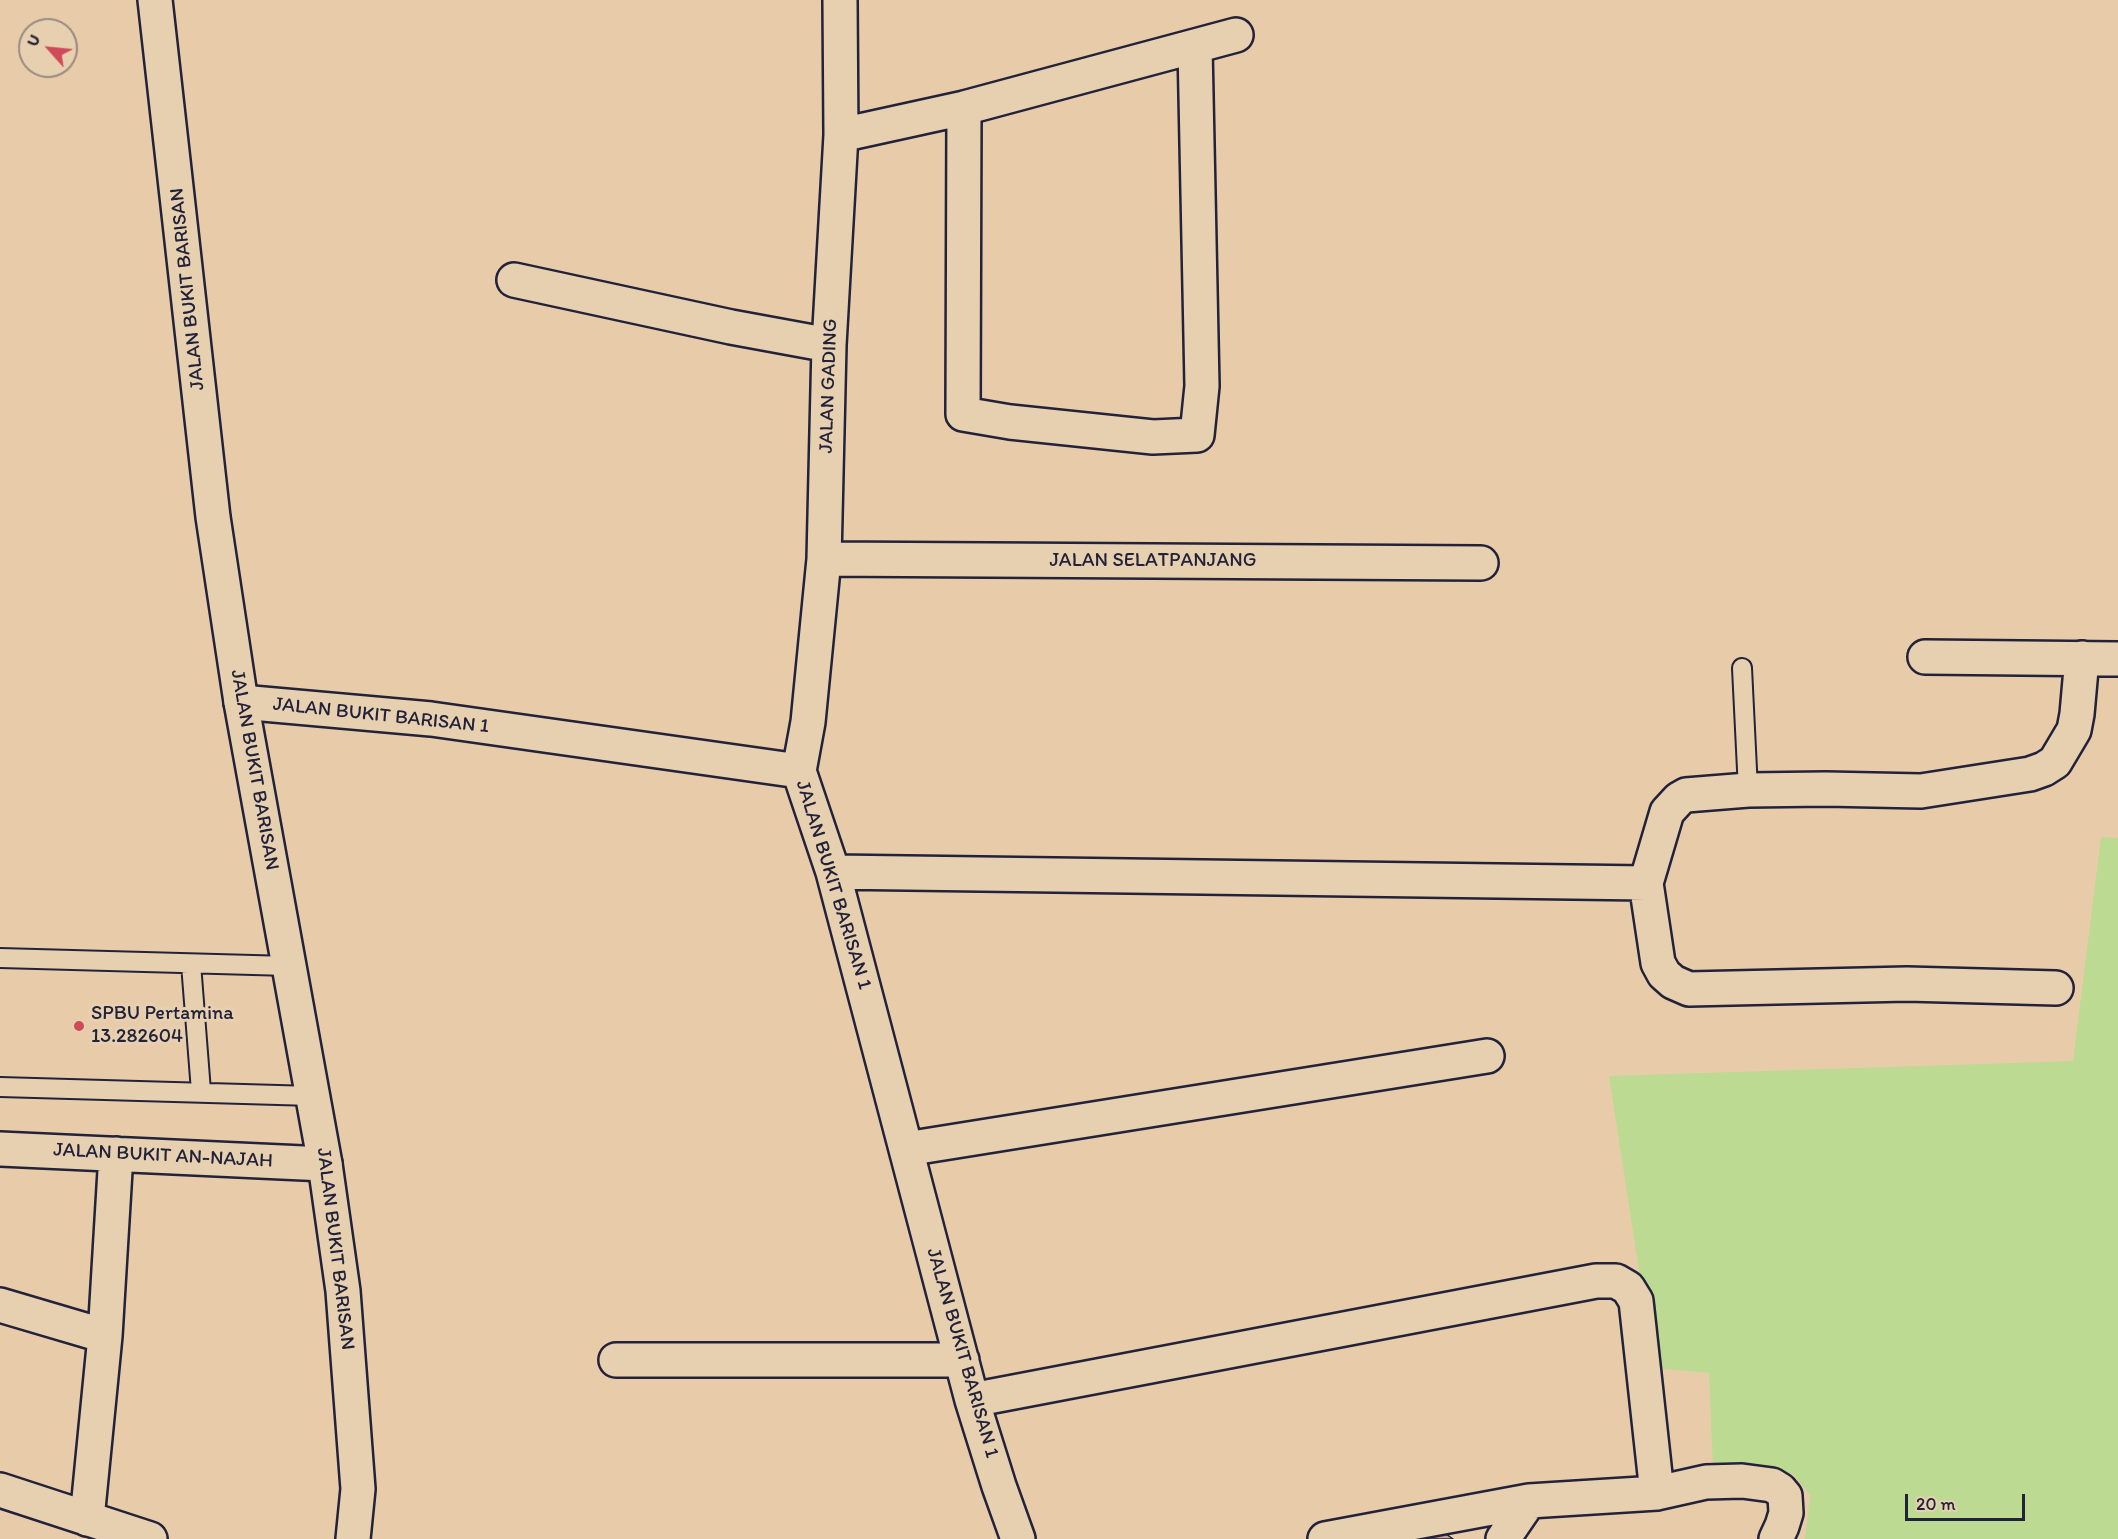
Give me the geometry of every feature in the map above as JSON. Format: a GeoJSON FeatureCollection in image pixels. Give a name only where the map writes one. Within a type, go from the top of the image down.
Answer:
{"type":"FeatureCollection","features":[{"type":"Feature","properties":{"kind":"street","name":"JALAN BUKIT BARISAN"},"geometry":{"type":"LineString","coordinates":[[155,0],[213,517],[242,702],[326,1164],[343,1291],[358,1489],[353,1539]]}},
{"type":"Feature","properties":{"kind":"street","name":"JALAN GADING"},"geometry":{"type":"LineString","coordinates":[[798,771],[808,722],[824,559],[829,345],[841,135],[840,0]]}},
{"type":"Feature","properties":{"kind":"street"},"geometry":{"type":"LineString","coordinates":[[841,135],[964,108],[1236,35]]}},
{"type":"Feature","properties":{"kind":"street"},"geometry":{"type":"LineString","coordinates":[[964,108],[963,414],[1010,422],[1153,437],[1197,435],[1202,386],[1195,47]]}},
{"type":"Feature","properties":{"kind":"street"},"geometry":{"type":"LineString","coordinates":[[514,280],[731,327],[829,345]]}},
{"type":"Feature","properties":{"kind":"street","name":"JALAN SELATPANJANG"},"geometry":{"type":"LineString","coordinates":[[824,559],[1481,563]]}},
{"type":"Feature","properties":{"kind":"street"},"geometry":{"type":"LineString","coordinates":[[1925,657],[2118,659]]}},
{"type":"Feature","properties":{"kind":"street"},"geometry":{"type":"LineString","coordinates":[[2056,988],[1907,984],[1689,989],[1673,982],[1664,974],[1658,963],[1646,883],[1667,812],[1672,805],[1686,795],[1748,790],[1921,790],[2044,770],[2055,762],[2073,729],[2077,714],[2082,658]]}},
{"type":"Feature","properties":{"kind":"street","name":"JALAN BUKIT BARISAN 1"},"geometry":{"type":"LineString","coordinates":[[242,702],[430,719],[798,771],[833,872],[972,1400],[1018,1539]]}},
{"type":"Feature","properties":{"kind":"street"},"geometry":{"type":"LineString","coordinates":[[833,872],[1646,883]]}},
{"type":"Feature","properties":{"kind":"street"},"geometry":{"type":"LineString","coordinates":[[906,1149],[1487,1056]]}},
{"type":"Feature","properties":{"kind":"street","name":"JALAN BUKIT AN-NAJAH"},"geometry":{"type":"LineString","coordinates":[[0,1149],[326,1164]]}},
{"type":"Feature","properties":{"kind":"street"},"geometry":{"type":"LineString","coordinates":[[87,1519],[105,1336],[116,1154]]}},
{"type":"Feature","properties":{"kind":"street"},"geometry":{"type":"LineString","coordinates":[[972,1400],[1596,1281],[1616,1281],[1628,1288],[1636,1301],[1657,1493]]}},
{"type":"Feature","properties":{"kind":"street"},"geometry":{"type":"LineString","coordinates":[[0,1305],[105,1336]]}},
{"type":"Feature","properties":{"kind":"street"},"geometry":{"type":"LineString","coordinates":[[616,1359],[962,1360]]}},
{"type":"Feature","properties":{"kind":"street"},"geometry":{"type":"LineString","coordinates":[[1325,1539],[1528,1501],[1657,1493],[1706,1482],[1742,1480],[1777,1487],[1785,1496],[1786,1513],[1776,1539]]}},
{"type":"Feature","properties":{"kind":"street"},"geometry":{"type":"LineString","coordinates":[[0,1490],[150,1539]]}},
{"type":"Feature","properties":{"kind":"street"},"geometry":{"type":"LineString","coordinates":[[1503,1539],[1528,1501]]}},
{"type":"Feature","properties":{"kind":"lane"},"geometry":{"type":"LineString","coordinates":[[1742,668],[1748,790]]}},
{"type":"Feature","properties":{"kind":"lane"},"geometry":{"type":"LineString","coordinates":[[0,958],[289,966]]}},
{"type":"Feature","properties":{"kind":"lane"},"geometry":{"type":"LineString","coordinates":[[191,964],[201,1091]]}},
{"type":"Feature","properties":{"kind":"lane"},"geometry":{"type":"LineString","coordinates":[[0,1087],[314,1096]]}},
{"type":"Feature","properties":{"kind":"green space"},"geometry":{"type":"Polygon","coordinates":[[[2101,837],[2118,838],[2118,1539],[1805,1539],[1810,1495],[1793,1474],[1713,1468],[1709,1373],[1654,1368],[1609,1076],[2073,1061],[2101,837]]]}},
{"type":"Feature","properties":{"kind":"building"},"geometry":{"type":"Polygon","coordinates":[[[1434,1525],[1453,1539],[1373,1539],[1434,1525]]]}},
{"type":"Feature","properties":{"kind":"place","name":"SPBU Pertamina 13.282604"},"geometry":{"type":"Point","coordinates":[79,1026]}}]}
